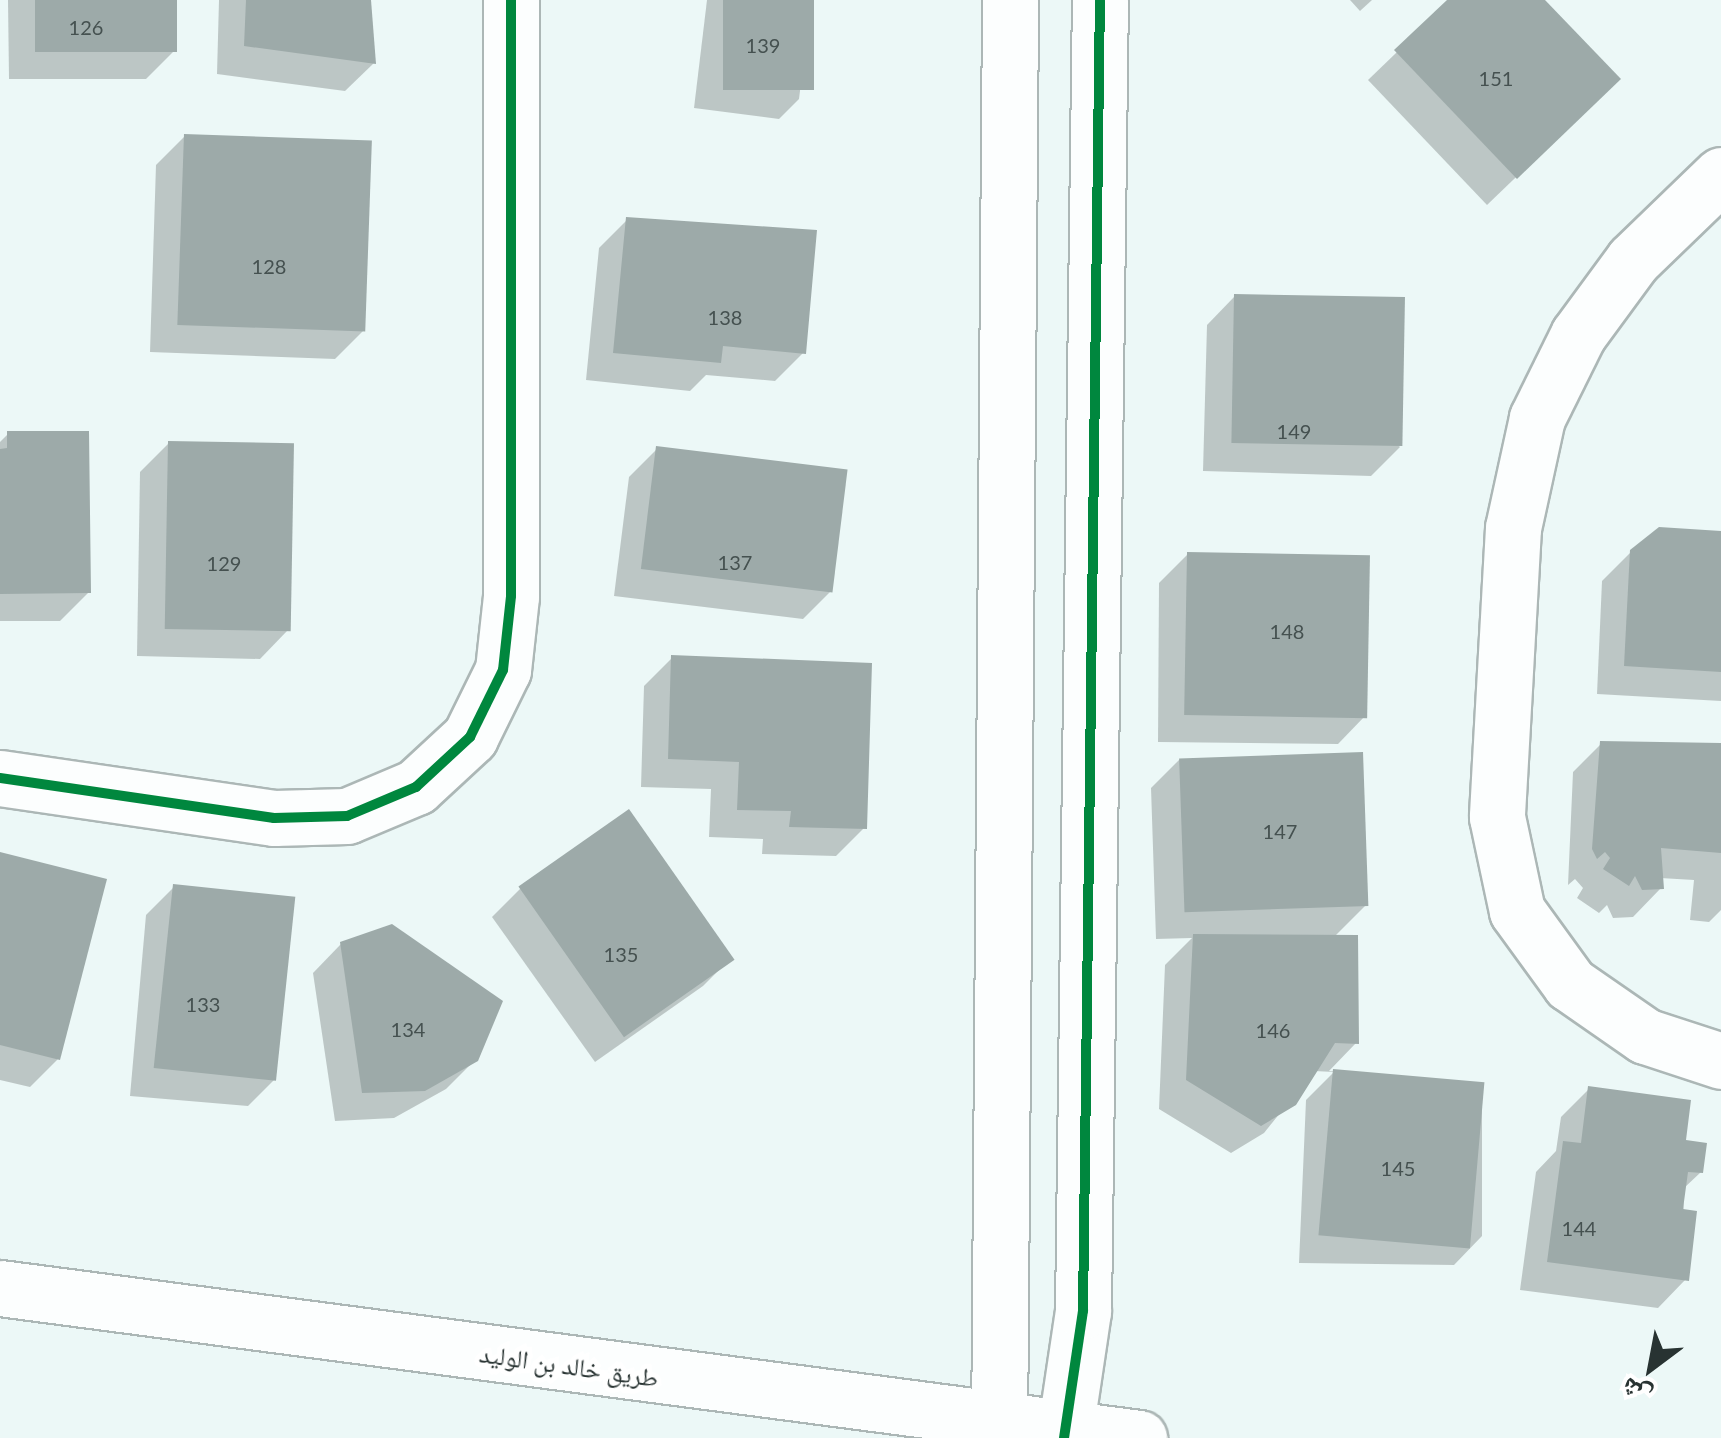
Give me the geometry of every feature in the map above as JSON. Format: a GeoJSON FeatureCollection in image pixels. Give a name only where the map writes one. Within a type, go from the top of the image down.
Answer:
{"type":"FeatureCollection","features":[{"type":"Feature","properties":{"kind":"street"},"geometry":{"type":"LineString","coordinates":[[0,778],[274,818],[347,816],[416,787],[470,737],[503,670],[511,596],[511,0]]}},
{"type":"Feature","properties":{"kind":"street"},"geometry":{"type":"LineString","coordinates":[[998,1430],[1010,0]]}},
{"type":"Feature","properties":{"kind":"street"},"geometry":{"type":"LineString","coordinates":[[1065,1433],[1083,1311],[1100,0]]}},
{"type":"Feature","properties":{"kind":"street"},"geometry":{"type":"LineString","coordinates":[[1721,175],[1633,260],[1578,335],[1537,418],[1514,528],[1497,817],[1517,910],[1570,984],[1644,1036],[1721,1061]]}},
{"type":"Feature","properties":{"kind":"street","name":"طريق خالد بن الوليد"},"geometry":{"type":"LineString","coordinates":[[0,1288],[998,1430],[1139,1438]]}},
{"type":"Feature","properties":{"kind":"building"},"geometry":{"type":"Polygon","coordinates":[[[35,0],[177,0],[177,52],[35,52],[35,0]]]}},
{"type":"Feature","properties":{"kind":"building"},"geometry":{"type":"Polygon","coordinates":[[[246,0],[371,0],[376,64],[244,46],[246,0]]]}},
{"type":"Feature","properties":{"kind":"building"},"geometry":{"type":"Polygon","coordinates":[[[723,0],[814,0],[814,90],[723,90],[723,0]]]}},
{"type":"Feature","properties":{"kind":"building"},"geometry":{"type":"Polygon","coordinates":[[[1447,0],[1545,0],[1621,79],[1517,179],[1394,50],[1447,0]]]}},
{"type":"Feature","properties":{"kind":"building"},"geometry":{"type":"Polygon","coordinates":[[[184,134],[372,141],[365,331],[177,325],[184,134]]]}},
{"type":"Feature","properties":{"kind":"building"},"geometry":{"type":"Polygon","coordinates":[[[626,217],[817,230],[806,354],[723,346],[721,363],[613,353],[626,217]]]}},
{"type":"Feature","properties":{"kind":"building"},"geometry":{"type":"Polygon","coordinates":[[[1234,294],[1405,297],[1402,446],[1231,443],[1234,294]]]}},
{"type":"Feature","properties":{"kind":"building"},"geometry":{"type":"Polygon","coordinates":[[[7,431],[89,431],[91,593],[0,594],[0,449],[7,448],[7,431]]]}},
{"type":"Feature","properties":{"kind":"building"},"geometry":{"type":"Polygon","coordinates":[[[168,441],[294,443],[291,631],[165,629],[168,441]]]}},
{"type":"Feature","properties":{"kind":"building"},"geometry":{"type":"Polygon","coordinates":[[[656,446],[848,470],[832,593],[641,569],[656,446]]]}},
{"type":"Feature","properties":{"kind":"building"},"geometry":{"type":"Polygon","coordinates":[[[1659,527],[1721,531],[1721,672],[1624,666],[1630,550],[1659,527]]]}},
{"type":"Feature","properties":{"kind":"building"},"geometry":{"type":"Polygon","coordinates":[[[1187,552],[1370,555],[1367,718],[1184,715],[1187,552]]]}},
{"type":"Feature","properties":{"kind":"building"},"geometry":{"type":"Polygon","coordinates":[[[671,655],[872,663],[867,829],[789,827],[791,811],[737,810],[739,762],[668,759],[671,655]]]}},
{"type":"Feature","properties":{"kind":"building"},"geometry":{"type":"Polygon","coordinates":[[[1600,741],[1721,743],[1721,853],[1661,848],[1664,889],[1642,890],[1635,876],[1629,886],[1603,869],[1610,858],[1605,852],[1597,859],[1592,849],[1600,741]]]}},
{"type":"Feature","properties":{"kind":"building"},"geometry":{"type":"Polygon","coordinates":[[[1363,752],[1368,906],[1184,912],[1179,758],[1363,752]]]}},
{"type":"Feature","properties":{"kind":"building"},"geometry":{"type":"Polygon","coordinates":[[[629,809],[735,960],[624,1037],[518,886],[629,809]]]}},
{"type":"Feature","properties":{"kind":"building"},"geometry":{"type":"Polygon","coordinates":[[[0,852],[107,879],[60,1060],[0,1045],[0,852]]]}},
{"type":"Feature","properties":{"kind":"building"},"geometry":{"type":"Polygon","coordinates":[[[173,884],[295,897],[276,1081],[154,1068],[173,884]]]}},
{"type":"Feature","properties":{"kind":"building"},"geometry":{"type":"Polygon","coordinates":[[[392,924],[503,1001],[478,1061],[425,1091],[362,1093],[340,942],[392,924]]]}},
{"type":"Feature","properties":{"kind":"building"},"geometry":{"type":"Polygon","coordinates":[[[1193,934],[1358,935],[1359,1044],[1335,1043],[1296,1105],[1261,1126],[1186,1080],[1193,934]]]}},
{"type":"Feature","properties":{"kind":"building"},"geometry":{"type":"Polygon","coordinates":[[[1333,1069],[1484,1082],[1470,1249],[1318,1235],[1333,1069]]]}},
{"type":"Feature","properties":{"kind":"building"},"geometry":{"type":"Polygon","coordinates":[[[1588,1086],[1691,1100],[1686,1140],[1707,1143],[1703,1173],[1688,1172],[1683,1209],[1697,1211],[1689,1281],[1547,1262],[1563,1141],[1581,1143],[1588,1086]]]}},
{"type":"Feature","properties":{"kind":"cycle path"},"geometry":{"type":"LineString","coordinates":[[0,778],[274,818],[347,816],[416,787],[470,737],[503,670],[511,596],[511,0]]}},
{"type":"Feature","properties":{"kind":"cycle path"},"geometry":{"type":"LineString","coordinates":[[1064,1438],[1083,1311],[1100,0]]}}]}
